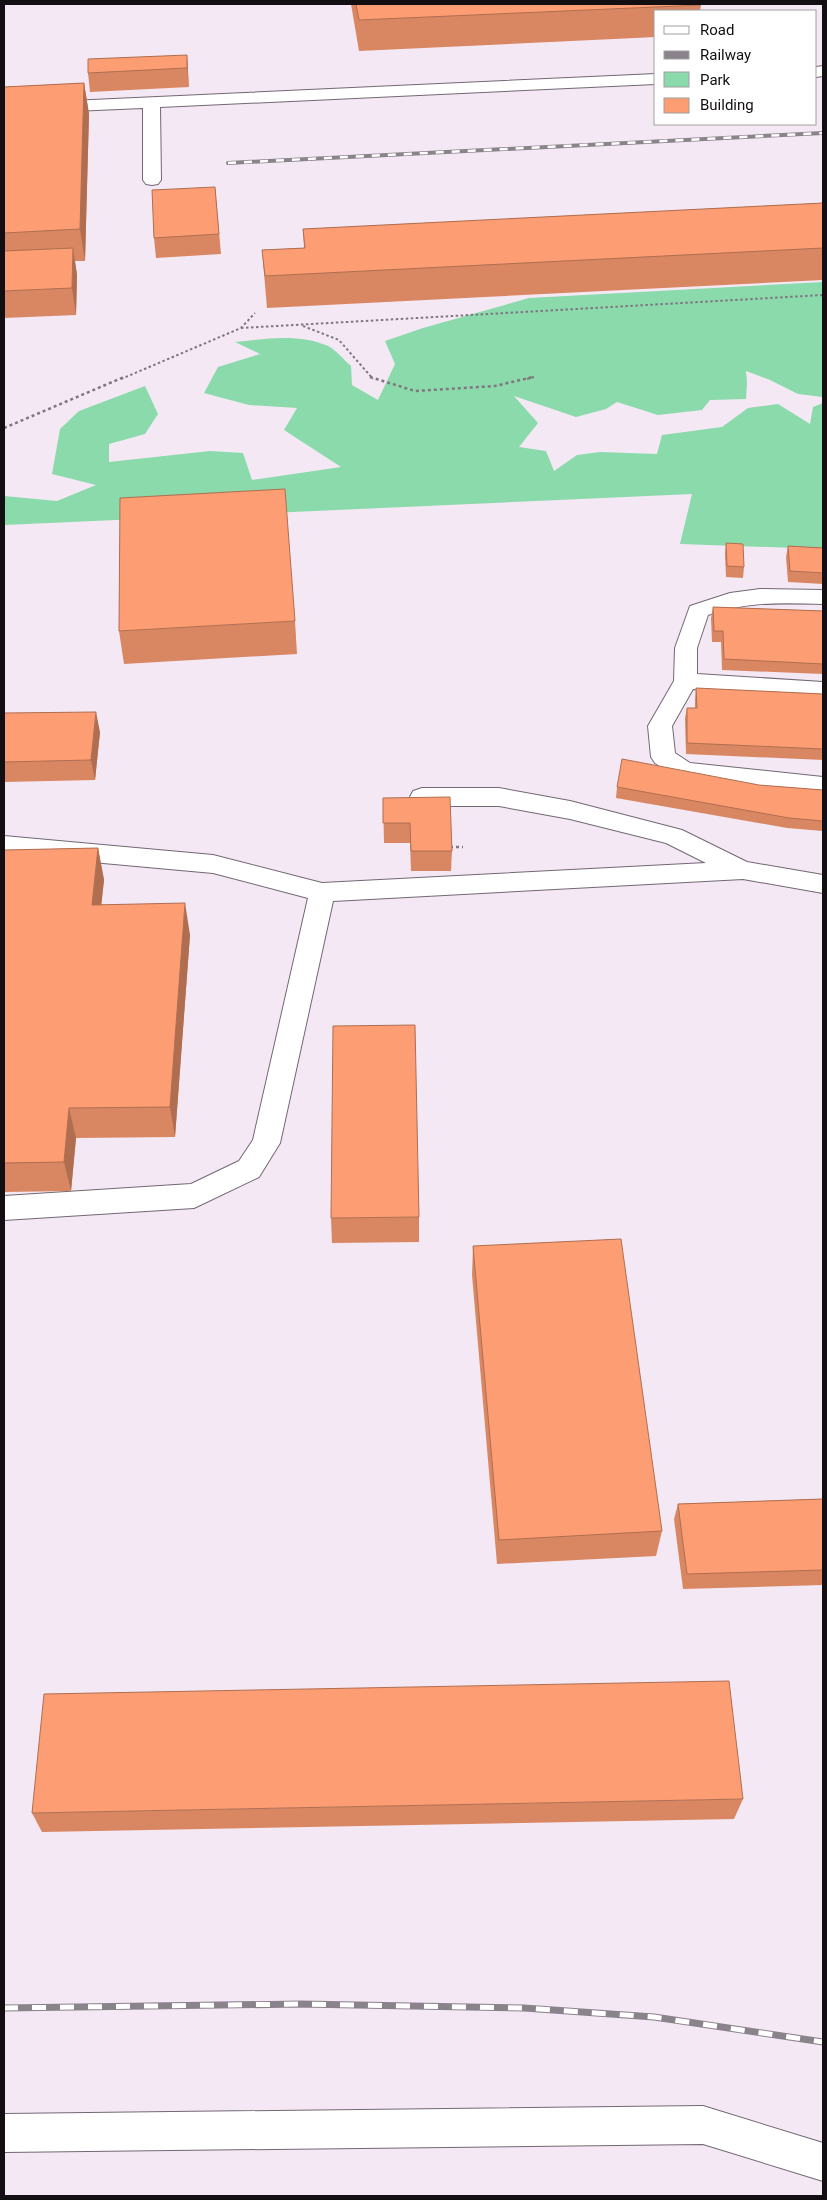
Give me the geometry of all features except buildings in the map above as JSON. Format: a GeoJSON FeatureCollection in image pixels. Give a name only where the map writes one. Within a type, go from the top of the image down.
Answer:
{"type":"FeatureCollection","features":[{"type":"Feature","properties":{"kind":"street"},"geometry":{"type":"LineString","coordinates":[[4,109],[654,79]]}},
{"type":"Feature","properties":{"kind":"street"},"geometry":{"type":"LineString","coordinates":[[151,102],[152,180]]}},
{"type":"Feature","properties":{"kind":"street"},"geometry":{"type":"LineString","coordinates":[[823,597],[744,596],[720,602],[698,612],[686,648],[686,681],[660,726],[663,757],[684,771],[823,785]]}},
{"type":"Feature","properties":{"kind":"street"},"geometry":{"type":"LineString","coordinates":[[686,681],[823,690]]}},
{"type":"Feature","properties":{"kind":"street"},"geometry":{"type":"LineString","coordinates":[[422,797],[499,797],[570,810],[673,836],[743,870]]}},
{"type":"Feature","properties":{"kind":"street"},"geometry":{"type":"LineString","coordinates":[[4,845],[213,864],[322,892],[743,870],[823,884]]}},
{"type":"Feature","properties":{"kind":"street"},"geometry":{"type":"LineString","coordinates":[[4,1208],[194,1196],[249,1169],[266,1143],[322,892]]}},
{"type":"Feature","properties":{"kind":"street"},"geometry":{"type":"LineString","coordinates":[[4,2133],[703,2125],[823,2162]]}},
{"type":"Feature","properties":{"kind":"path"},"geometry":{"type":"LineString","coordinates":[[4,428],[241,328],[823,295]]}},
{"type":"Feature","properties":{"kind":"path"},"geometry":{"type":"LineString","coordinates":[[241,328],[255,313]]}},
{"type":"Feature","properties":{"kind":"path"},"geometry":{"type":"LineString","coordinates":[[300,325],[339,340],[371,378],[415,391],[495,386],[534,377]]}},
{"type":"Feature","properties":{"kind":"green space"},"geometry":{"type":"Polygon","coordinates":[[[823,282],[823,397],[798,394],[746,371],[746,399],[710,400],[702,410],[658,415],[617,402],[606,409],[576,417],[514,396],[538,423],[519,447],[546,451],[554,471],[577,455],[600,452],[657,454],[662,435],[722,427],[748,408],[778,404],[810,424],[813,407],[823,403],[823,549],[680,544],[692,494],[4,525],[4,496],[57,501],[96,485],[52,474],[60,429],[79,411],[145,386],[158,414],[145,434],[109,444],[109,462],[210,451],[243,453],[252,480],[341,467],[284,430],[297,408],[249,405],[204,393],[218,367],[260,354],[235,342],[294,338],[305,339],[328,346],[351,366],[352,385],[378,400],[395,364],[385,341],[423,328],[529,298],[823,282]]]}},
{"type":"Feature","properties":{"kind":"railway"},"geometry":{"type":"LineString","coordinates":[[228,163],[823,133]]}},
{"type":"Feature","properties":{"kind":"railway"},"geometry":{"type":"LineString","coordinates":[[4,2008],[301,2004],[524,2008],[654,2017],[823,2042]]}}]}
